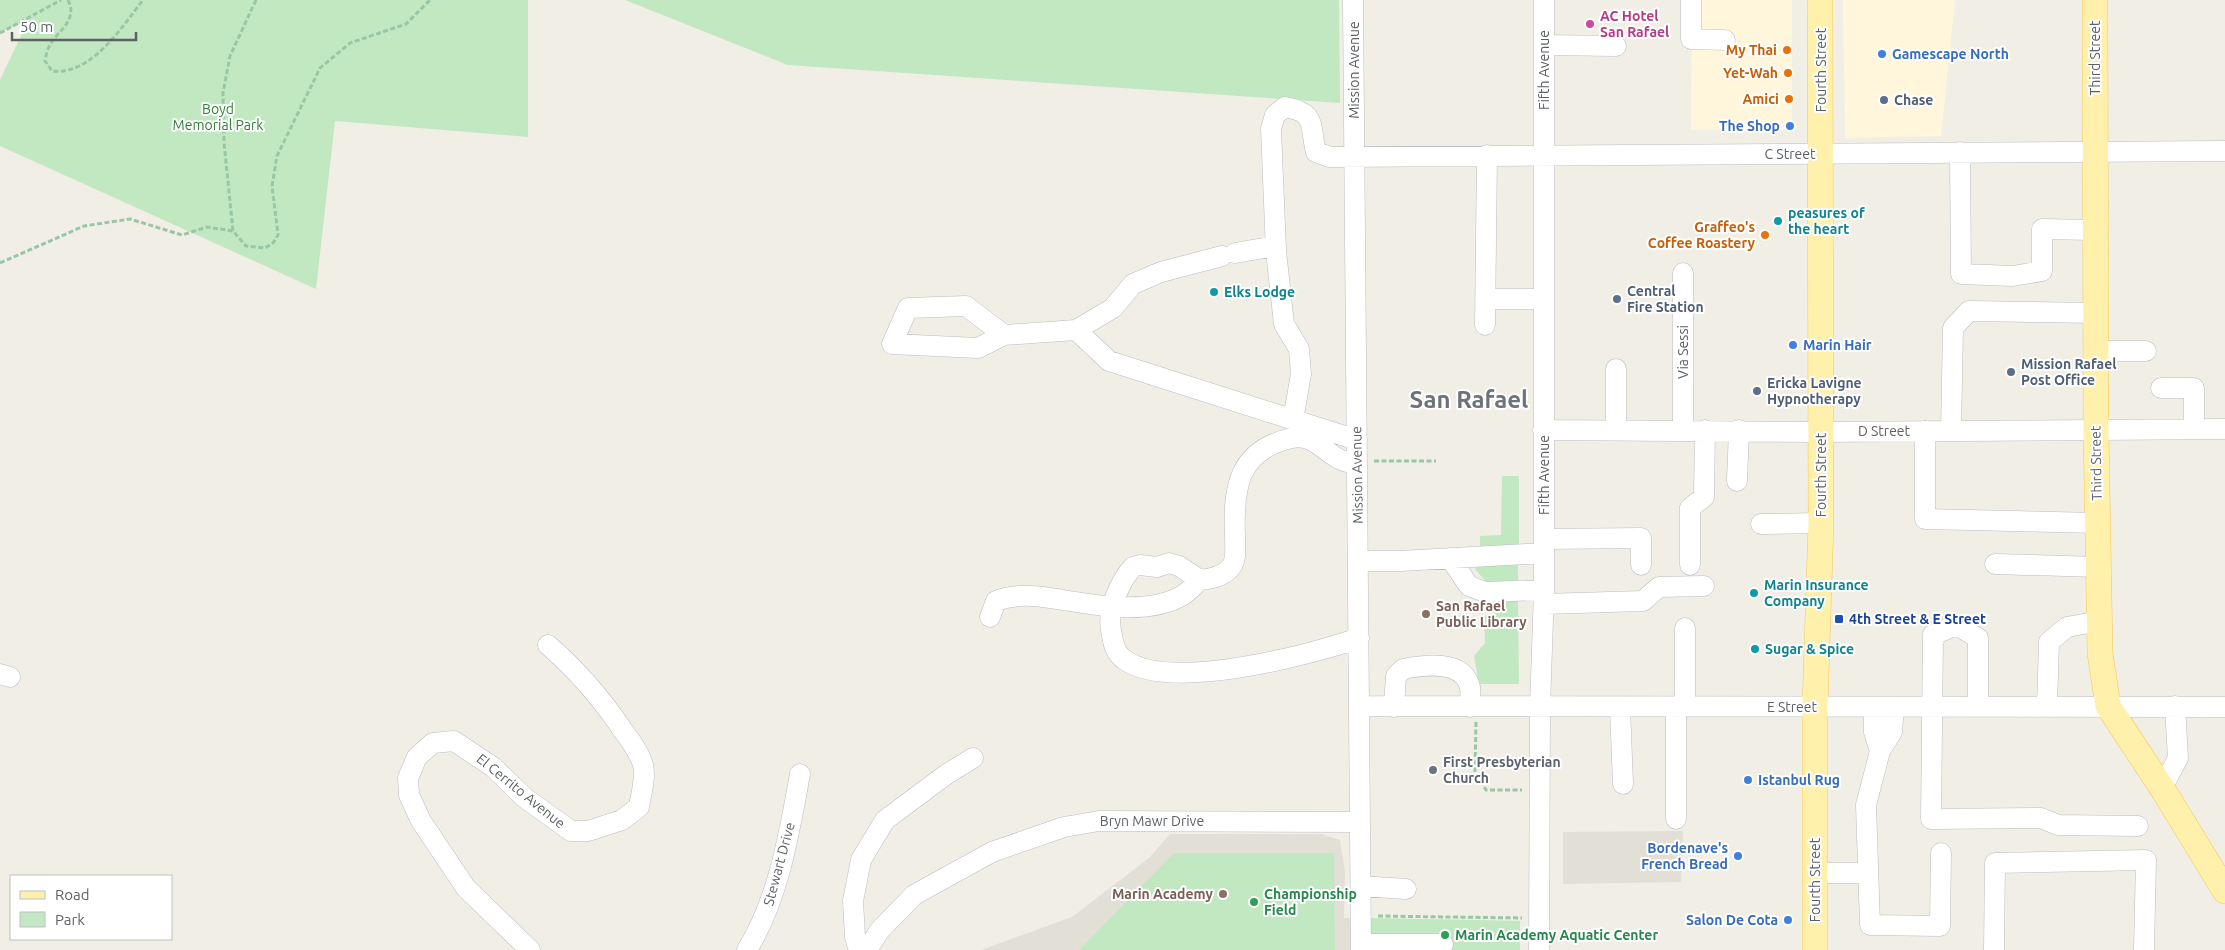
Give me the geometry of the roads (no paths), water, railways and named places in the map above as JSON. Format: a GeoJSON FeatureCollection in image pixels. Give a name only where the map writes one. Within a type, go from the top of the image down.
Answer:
{"type":"FeatureCollection","features":[{"type":"Feature","properties":{"kind":"main road","name":"Fourth Street"},"geometry":{"type":"LineString","coordinates":[[1815,950],[1815,706],[1821,523],[1820,0]]}},
{"type":"Feature","properties":{"kind":"main road","name":"Third Street"},"geometry":{"type":"LineString","coordinates":[[2095,0],[2095,313],[2100,653],[2108,706],[2162,788],[2225,891]]}},
{"type":"Feature","properties":{"kind":"street","name":"Mission Avenue"},"geometry":{"type":"LineString","coordinates":[[1353,0],[1357,440],[1365,462],[1358,561],[1361,947]]}},
{"type":"Feature","properties":{"kind":"street","name":"Fifth Avenue"},"geometry":{"type":"LineString","coordinates":[[1539,950],[1540,707],[1544,597],[1544,0]]}},
{"type":"Feature","properties":{"kind":"street"},"geometry":{"type":"LineString","coordinates":[[1691,0],[1691,39],[1725,40]]}},
{"type":"Feature","properties":{"kind":"street"},"geometry":{"type":"LineString","coordinates":[[1544,45],[1616,46]]}},
{"type":"Feature","properties":{"kind":"street","name":"C Street"},"geometry":{"type":"LineString","coordinates":[[1276,246],[1271,129],[1275,115],[1285,107],[1302,110],[1309,116],[1316,152],[1330,157],[1543,154],[2225,151]]}},
{"type":"Feature","properties":{"kind":"street"},"geometry":{"type":"LineString","coordinates":[[1960,152],[1961,274],[2013,276],[2042,271],[2042,229],[2095,230]]}},
{"type":"Feature","properties":{"kind":"street"},"geometry":{"type":"LineString","coordinates":[[1485,325],[1487,155]]}},
{"type":"Feature","properties":{"kind":"street"},"geometry":{"type":"LineString","coordinates":[[1004,335],[966,306],[908,308],[892,344],[978,348],[1004,335],[1076,330],[1113,308],[1133,284],[1161,272],[1229,255],[1276,246],[1284,324],[1299,348],[1301,374],[1293,420]]}},
{"type":"Feature","properties":{"kind":"street","name":"Via Sessi"},"geometry":{"type":"LineString","coordinates":[[1683,273],[1683,430]]}},
{"type":"Feature","properties":{"kind":"street"},"geometry":{"type":"LineString","coordinates":[[1485,299],[1544,299]]}},
{"type":"Feature","properties":{"kind":"street"},"geometry":{"type":"LineString","coordinates":[[1951,431],[1953,328],[1969,312],[2095,313]]}},
{"type":"Feature","properties":{"kind":"street"},"geometry":{"type":"LineString","coordinates":[[1076,330],[1109,361],[1357,440]]}},
{"type":"Feature","properties":{"kind":"street"},"geometry":{"type":"LineString","coordinates":[[2096,351],[2146,351]]}},
{"type":"Feature","properties":{"kind":"street"},"geometry":{"type":"LineString","coordinates":[[1616,369],[1616,431]]}},
{"type":"Feature","properties":{"kind":"street"},"geometry":{"type":"LineString","coordinates":[[2161,388],[2194,388],[2194,429]]}},
{"type":"Feature","properties":{"kind":"street","name":"D Street"},"geometry":{"type":"LineString","coordinates":[[1543,430],[1821,432],[2225,429]]}},
{"type":"Feature","properties":{"kind":"street"},"geometry":{"type":"LineString","coordinates":[[1690,565],[1690,508],[1704,498],[1705,430]]}},
{"type":"Feature","properties":{"kind":"street"},"geometry":{"type":"LineString","coordinates":[[1737,480],[1739,430]]}},
{"type":"Feature","properties":{"kind":"street"},"geometry":{"type":"LineString","coordinates":[[1925,431],[1925,520],[2098,523]]}},
{"type":"Feature","properties":{"kind":"street"},"geometry":{"type":"LineString","coordinates":[[990,617],[996,601],[1010,596],[1035,596],[1113,608],[1161,603],[1182,596],[1200,580],[1220,576],[1232,566],[1235,555],[1234,517],[1238,484],[1245,465],[1254,455],[1294,437],[1309,439],[1339,461],[1365,462]]}},
{"type":"Feature","properties":{"kind":"street"},"geometry":{"type":"LineString","coordinates":[[1761,524],[1821,523]]}},
{"type":"Feature","properties":{"kind":"street"},"geometry":{"type":"LineString","coordinates":[[1358,561],[1450,558],[1544,546],[1641,538],[1641,565]]}},
{"type":"Feature","properties":{"kind":"street"},"geometry":{"type":"LineString","coordinates":[[1450,558],[1469,586],[1485,592],[1544,597],[1643,601],[1659,588],[1704,586]]}},
{"type":"Feature","properties":{"kind":"street"},"geometry":{"type":"LineString","coordinates":[[1200,580],[1179,566],[1169,563],[1157,567],[1140,565],[1133,567],[1126,574],[1113,608],[1110,626],[1115,649],[1125,660],[1146,668],[1175,672],[1201,672],[1237,667],[1326,649],[1359,638]]}},
{"type":"Feature","properties":{"kind":"street"},"geometry":{"type":"LineString","coordinates":[[1995,568],[2031,565],[2099,567]]}},
{"type":"Feature","properties":{"kind":"street"},"geometry":{"type":"LineString","coordinates":[[2047,706],[2049,642],[2067,627],[2100,621]]}},
{"type":"Feature","properties":{"kind":"street"},"geometry":{"type":"LineString","coordinates":[[1978,706],[1978,638],[1956,625],[1932,635],[1930,706],[1931,818],[2041,818],[2058,825],[2138,826]]}},
{"type":"Feature","properties":{"kind":"street"},"geometry":{"type":"LineString","coordinates":[[1676,819],[1685,628]]}},
{"type":"Feature","properties":{"kind":"street","name":"El Cerrito Avenue"},"geometry":{"type":"LineString","coordinates":[[530,950],[466,888],[451,868],[420,821],[408,795],[408,778],[417,757],[433,743],[454,741],[493,767],[525,798],[571,831],[588,830],[622,820],[639,807],[644,782],[643,765],[631,741],[604,701],[548,645]]}},
{"type":"Feature","properties":{"kind":"street"},"geometry":{"type":"LineString","coordinates":[[1394,707],[1396,676],[1403,669],[1433,665],[1452,667],[1463,674],[1470,686],[1473,707]]}},
{"type":"Feature","properties":{"kind":"street","name":"E Street"},"geometry":{"type":"LineString","coordinates":[[1360,706],[2225,707]]}},
{"type":"Feature","properties":{"kind":"street"},"geometry":{"type":"LineString","coordinates":[[2162,788],[2178,758],[2175,706]]}},
{"type":"Feature","properties":{"kind":"street"},"geometry":{"type":"LineString","coordinates":[[1620,707],[1623,784]]}},
{"type":"Feature","properties":{"kind":"street"},"geometry":{"type":"LineString","coordinates":[[1884,707],[1892,732],[1880,751],[1866,805],[1870,925],[1940,926],[1940,854]]}},
{"type":"Feature","properties":{"kind":"street"},"geometry":{"type":"LineString","coordinates":[[859,950],[855,937],[855,892],[861,860],[884,820],[947,774],[973,758]]}},
{"type":"Feature","properties":{"kind":"street","name":"Stewart Drive"},"geometry":{"type":"LineString","coordinates":[[747,950],[759,930],[774,890],[800,774]]}},
{"type":"Feature","properties":{"kind":"street","name":"Bryn Mawr Drive"},"geometry":{"type":"LineString","coordinates":[[866,950],[880,930],[914,895],[992,852],[1064,827],[1099,821],[1360,822]]}},
{"type":"Feature","properties":{"kind":"street"},"geometry":{"type":"LineString","coordinates":[[1994,950],[1995,863],[2146,860],[2144,950]]}},
{"type":"Feature","properties":{"kind":"street"},"geometry":{"type":"LineString","coordinates":[[1815,873],[1868,873]]}},
{"type":"Feature","properties":{"kind":"street"},"geometry":{"type":"LineString","coordinates":[[1361,886],[1406,889]]}},
{"type":"Feature","properties":{"kind":"street"},"geometry":{"type":"LineString","coordinates":[[1361,947],[1443,944]]}},
{"type":"Feature","properties":{"kind":"place","name":"AC Hotel San Rafael"},"geometry":{"type":"Point","coordinates":[1590,24]}},
{"type":"Feature","properties":{"kind":"place","name":"My Thai"},"geometry":{"type":"Point","coordinates":[1787,50]}},
{"type":"Feature","properties":{"kind":"place","name":"Gamescape North"},"geometry":{"type":"Point","coordinates":[1882,54]}},
{"type":"Feature","properties":{"kind":"place","name":"Yet-Wah"},"geometry":{"type":"Point","coordinates":[1788,73]}},
{"type":"Feature","properties":{"kind":"place","name":"Amici"},"geometry":{"type":"Point","coordinates":[1789,99]}},
{"type":"Feature","properties":{"kind":"place","name":"Chase"},"geometry":{"type":"Point","coordinates":[1884,100]}},
{"type":"Feature","properties":{"kind":"place","name":"The Shop"},"geometry":{"type":"Point","coordinates":[1790,126]}},
{"type":"Feature","properties":{"kind":"place","name":"peasures of the heart"},"geometry":{"type":"Point","coordinates":[1778,221]}},
{"type":"Feature","properties":{"kind":"place","name":"Graffeo's Coffee Roastery"},"geometry":{"type":"Point","coordinates":[1765,235]}},
{"type":"Feature","properties":{"kind":"place","name":"Elks Lodge"},"geometry":{"type":"Point","coordinates":[1214,292]}},
{"type":"Feature","properties":{"kind":"place","name":"Central Fire Station"},"geometry":{"type":"Point","coordinates":[1617,299]}},
{"type":"Feature","properties":{"kind":"place","name":"Marin Hair"},"geometry":{"type":"Point","coordinates":[1793,345]}},
{"type":"Feature","properties":{"kind":"place","name":"Mission Rafael Post Office"},"geometry":{"type":"Point","coordinates":[2011,372]}},
{"type":"Feature","properties":{"kind":"place","name":"Ericka Lavigne Hypnotherapy"},"geometry":{"type":"Point","coordinates":[1757,391]}},
{"type":"Feature","properties":{"kind":"place","name":"Marin Insurance Company"},"geometry":{"type":"Point","coordinates":[1754,593]}},
{"type":"Feature","properties":{"kind":"place","name":"San Rafael Public Library"},"geometry":{"type":"Point","coordinates":[1426,614]}},
{"type":"Feature","properties":{"kind":"place","name":"4th Street & E Street"},"geometry":{"type":"Point","coordinates":[1839,619]}},
{"type":"Feature","properties":{"kind":"place","name":"Sugar & Spice"},"geometry":{"type":"Point","coordinates":[1755,649]}},
{"type":"Feature","properties":{"kind":"place","name":"First Presbyterian Church"},"geometry":{"type":"Point","coordinates":[1433,770]}},
{"type":"Feature","properties":{"kind":"place","name":"Istanbul Rug"},"geometry":{"type":"Point","coordinates":[1748,780]}},
{"type":"Feature","properties":{"kind":"place","name":"Bordenave's French Bread"},"geometry":{"type":"Point","coordinates":[1738,856]}},
{"type":"Feature","properties":{"kind":"place","name":"Marin Academy"},"geometry":{"type":"Point","coordinates":[1223,894]}},
{"type":"Feature","properties":{"kind":"place","name":"Championship Field"},"geometry":{"type":"Point","coordinates":[1254,902]}},
{"type":"Feature","properties":{"kind":"place","name":"Salon De Cota"},"geometry":{"type":"Point","coordinates":[1788,920]}},
{"type":"Feature","properties":{"kind":"place","name":"Marin Academy Aquatic Center"},"geometry":{"type":"Point","coordinates":[1445,935]}},
{"type":"Feature","properties":{"kind":"district","name":"San Rafael"},"geometry":{"type":"Point","coordinates":[1469,400]}},
{"type":"Feature","properties":{"kind":"park label","name":"Boyd Memorial Park"},"geometry":{"type":"Point","coordinates":[218,118]}}]}
